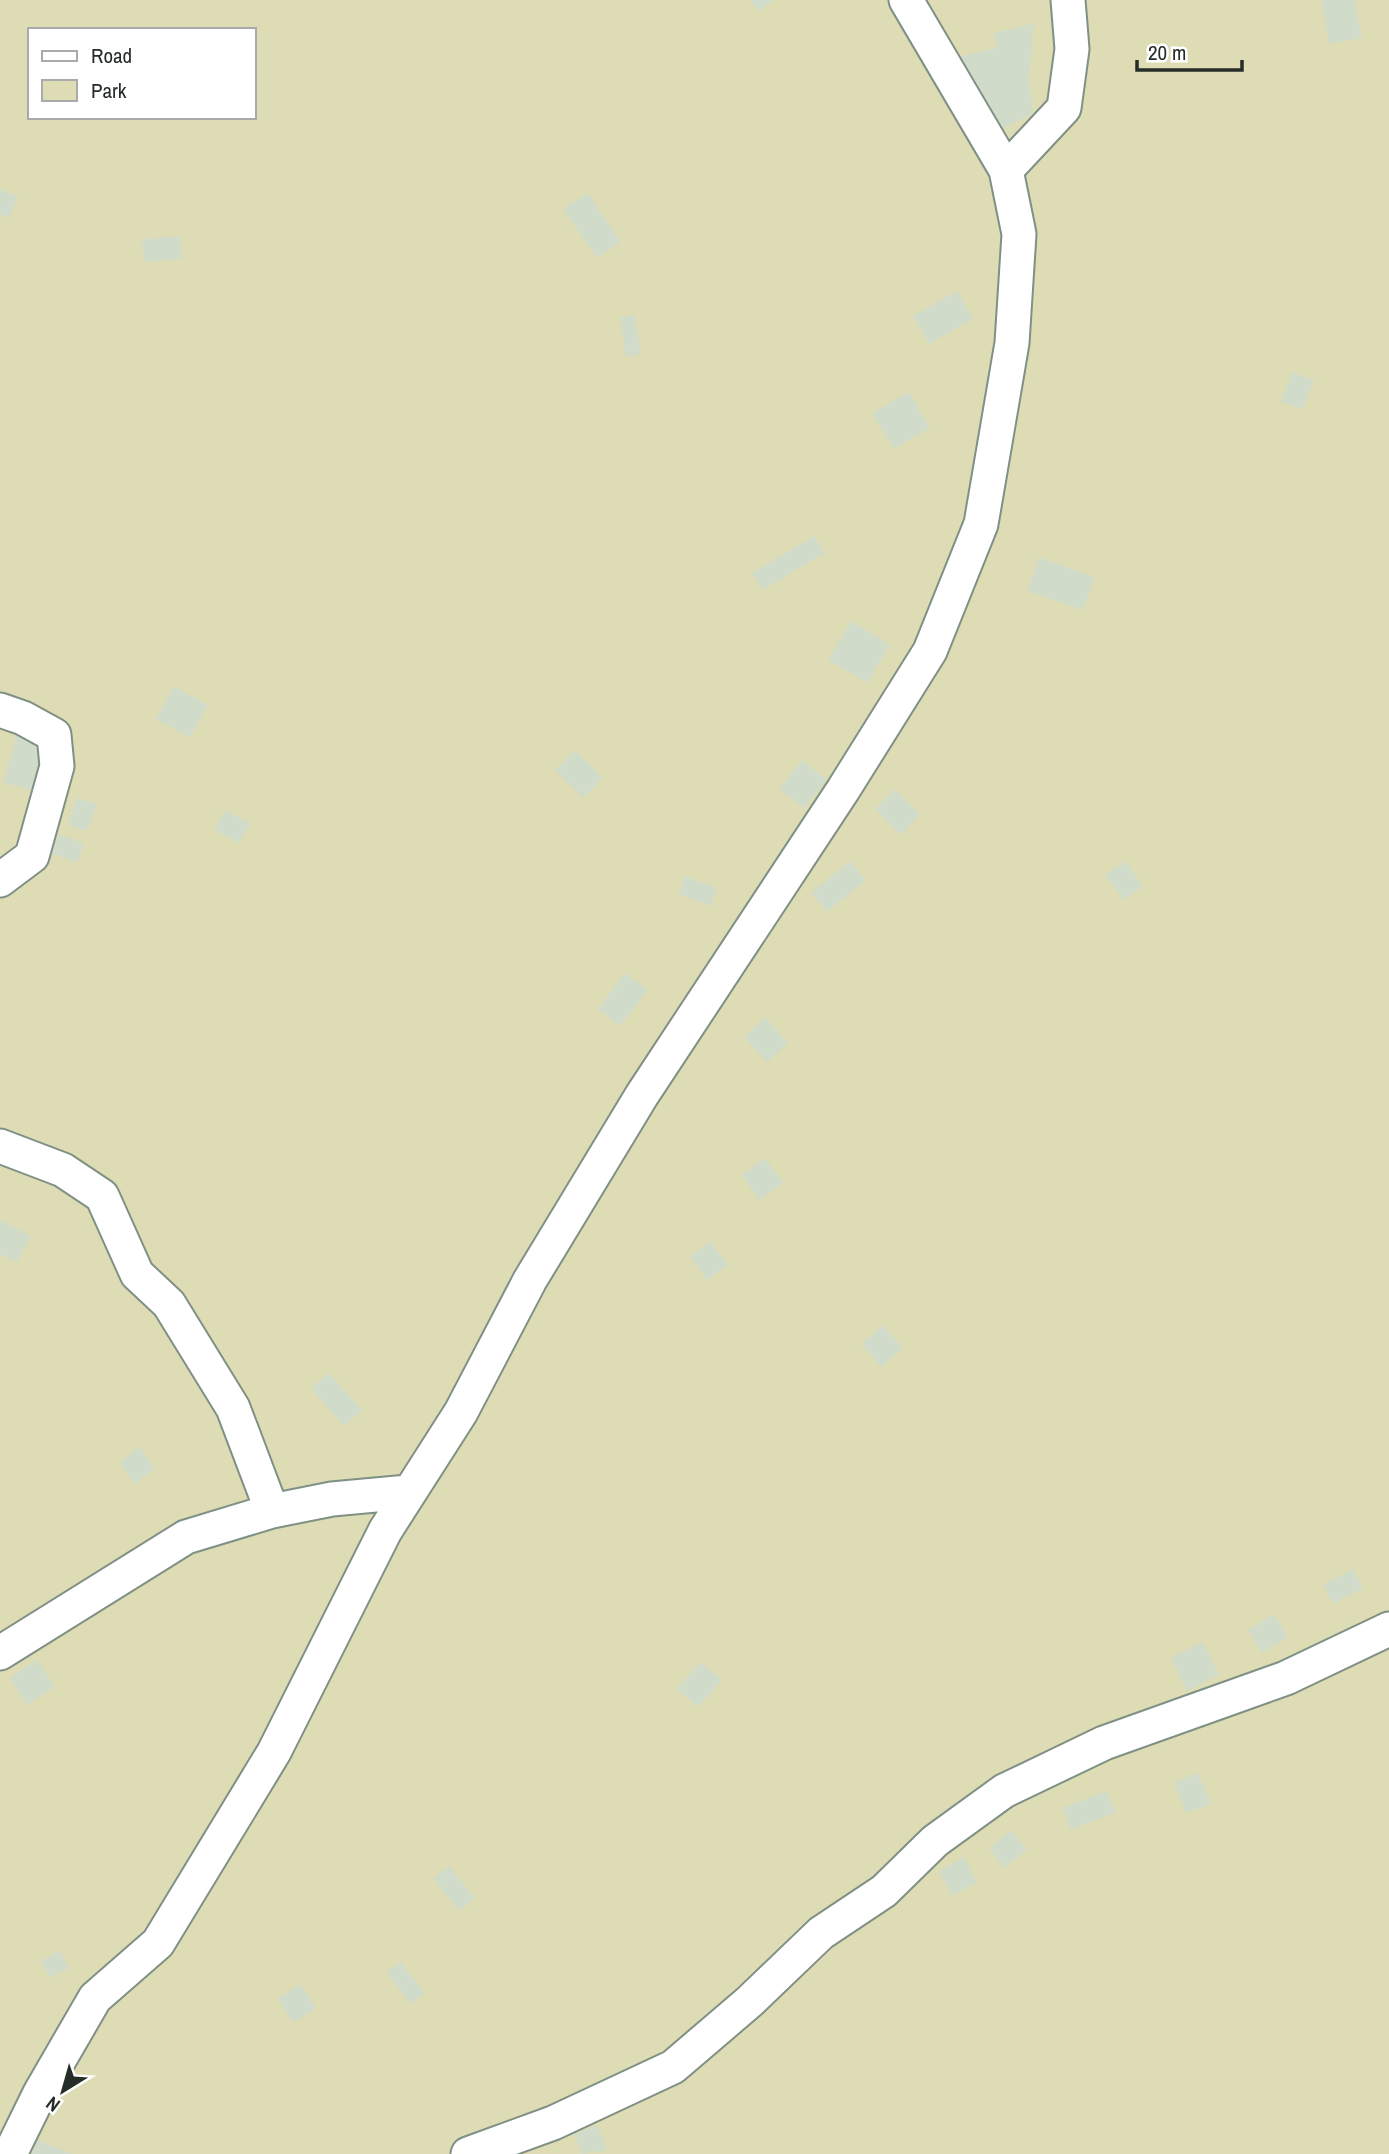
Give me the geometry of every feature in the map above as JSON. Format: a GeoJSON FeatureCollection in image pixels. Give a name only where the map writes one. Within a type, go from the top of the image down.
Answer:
{"type":"FeatureCollection","features":[{"type":"Feature","properties":{"kind":"street"},"geometry":{"type":"LineString","coordinates":[[10,2154],[40,2093],[95,1998],[158,1943],[274,1752],[385,1531],[461,1412],[530,1280],[642,1095],[843,790],[930,650],[981,524],[1012,343],[1018,234],[1006,170],[906,0]]}},
{"type":"Feature","properties":{"kind":"street"},"geometry":{"type":"LineString","coordinates":[[1006,170],[1064,108],[1072,48],[1068,0]]}},
{"type":"Feature","properties":{"kind":"street"},"geometry":{"type":"LineString","coordinates":[[0,710],[23,718],[54,735],[57,765],[32,856],[0,880]]}},
{"type":"Feature","properties":{"kind":"street"},"geometry":{"type":"LineString","coordinates":[[0,1146],[62,1170],[102,1196],[137,1274],[169,1304],[233,1408],[272,1511]]}},
{"type":"Feature","properties":{"kind":"street"},"geometry":{"type":"LineString","coordinates":[[0,1653],[186,1537],[272,1511],[332,1499],[408,1492]]}},
{"type":"Feature","properties":{"kind":"street"},"geometry":{"type":"LineString","coordinates":[[468,2154],[553,2123],[673,2067],[749,2002],[821,1933],[884,1891],[935,1841],[1004,1791],[1104,1743],[1286,1678],[1389,1629]]}},
{"type":"Feature","properties":{"kind":"green space"},"geometry":{"type":"Polygon","coordinates":[[[0,0],[1389,0],[1389,2154],[0,2154],[0,0]]]}},
{"type":"Feature","properties":{"kind":"building"},"geometry":{"type":"Polygon","coordinates":[[[750,0],[774,0],[758,11],[750,0]]]}},
{"type":"Feature","properties":{"kind":"building"},"geometry":{"type":"Polygon","coordinates":[[[1321,0],[1354,0],[1362,38],[1329,44],[1321,0]]]}},
{"type":"Feature","properties":{"kind":"building"},"geometry":{"type":"Polygon","coordinates":[[[1034,23],[1029,78],[1033,113],[998,131],[956,57],[997,48],[994,33],[1034,23]]]}},
{"type":"Feature","properties":{"kind":"building"},"geometry":{"type":"Polygon","coordinates":[[[0,189],[18,197],[9,218],[0,214],[0,189]]]}},
{"type":"Feature","properties":{"kind":"building"},"geometry":{"type":"Polygon","coordinates":[[[588,193],[621,242],[597,258],[563,209],[588,193]]]}},
{"type":"Feature","properties":{"kind":"building"},"geometry":{"type":"Polygon","coordinates":[[[180,236],[182,259],[144,262],[142,239],[180,236]]]}},
{"type":"Feature","properties":{"kind":"building"},"geometry":{"type":"Polygon","coordinates":[[[957,291],[973,319],[929,344],[913,316],[957,291]]]}},
{"type":"Feature","properties":{"kind":"building"},"geometry":{"type":"Polygon","coordinates":[[[635,315],[641,354],[626,357],[620,317],[635,315]]]}},
{"type":"Feature","properties":{"kind":"building"},"geometry":{"type":"Polygon","coordinates":[[[1292,372],[1314,380],[1303,409],[1281,402],[1292,372]]]}},
{"type":"Feature","properties":{"kind":"building"},"geometry":{"type":"Polygon","coordinates":[[[909,392],[930,428],[894,449],[872,413],[909,392]]]}},
{"type":"Feature","properties":{"kind":"building"},"geometry":{"type":"Polygon","coordinates":[[[814,536],[825,553],[762,590],[752,573],[814,536]]]}},
{"type":"Feature","properties":{"kind":"building"},"geometry":{"type":"Polygon","coordinates":[[[1039,557],[1095,577],[1083,610],[1027,591],[1039,557]]]}},
{"type":"Feature","properties":{"kind":"building"},"geometry":{"type":"Polygon","coordinates":[[[851,621],[890,645],[867,683],[828,660],[851,621]]]}},
{"type":"Feature","properties":{"kind":"building"},"geometry":{"type":"Polygon","coordinates":[[[174,686],[208,705],[190,737],[156,719],[174,686]]]}},
{"type":"Feature","properties":{"kind":"building"},"geometry":{"type":"Polygon","coordinates":[[[16,736],[43,744],[32,790],[4,783],[16,736]]]}},
{"type":"Feature","properties":{"kind":"building"},"geometry":{"type":"Polygon","coordinates":[[[575,750],[603,778],[583,798],[555,770],[575,750]]]}},
{"type":"Feature","properties":{"kind":"building"},"geometry":{"type":"Polygon","coordinates":[[[802,760],[827,780],[804,808],[779,789],[802,760]]]}},
{"type":"Feature","properties":{"kind":"building"},"geometry":{"type":"Polygon","coordinates":[[[895,789],[920,814],[901,835],[875,809],[895,789]]]}},
{"type":"Feature","properties":{"kind":"building"},"geometry":{"type":"Polygon","coordinates":[[[77,798],[97,804],[87,831],[68,825],[77,798]]]}},
{"type":"Feature","properties":{"kind":"building"},"geometry":{"type":"Polygon","coordinates":[[[225,810],[250,823],[239,843],[214,830],[225,810]]]}},
{"type":"Feature","properties":{"kind":"building"},"geometry":{"type":"Polygon","coordinates":[[[59,834],[84,844],[77,863],[51,853],[59,834]]]}},
{"type":"Feature","properties":{"kind":"building"},"geometry":{"type":"Polygon","coordinates":[[[850,861],[866,880],[827,912],[811,893],[850,861]]]}},
{"type":"Feature","properties":{"kind":"building"},"geometry":{"type":"Polygon","coordinates":[[[1125,861],[1143,886],[1124,900],[1105,875],[1125,861]]]}},
{"type":"Feature","properties":{"kind":"building"},"geometry":{"type":"Polygon","coordinates":[[[685,876],[717,888],[711,906],[678,894],[685,876]]]}},
{"type":"Feature","properties":{"kind":"building"},"geometry":{"type":"Polygon","coordinates":[[[625,973],[648,990],[620,1026],[598,1009],[625,973]]]}},
{"type":"Feature","properties":{"kind":"building"},"geometry":{"type":"Polygon","coordinates":[[[765,1017],[788,1043],[767,1062],[744,1037],[765,1017]]]}},
{"type":"Feature","properties":{"kind":"building"},"geometry":{"type":"Polygon","coordinates":[[[765,1158],[783,1183],[759,1200],[742,1175],[765,1158]]]}},
{"type":"Feature","properties":{"kind":"building"},"geometry":{"type":"Polygon","coordinates":[[[0,1220],[31,1236],[17,1262],[0,1254],[0,1220]]]}},
{"type":"Feature","properties":{"kind":"building"},"geometry":{"type":"Polygon","coordinates":[[[710,1241],[728,1265],[707,1280],[690,1256],[710,1241]]]}},
{"type":"Feature","properties":{"kind":"building"},"geometry":{"type":"Polygon","coordinates":[[[883,1325],[903,1348],[881,1367],[861,1344],[883,1325]]]}},
{"type":"Feature","properties":{"kind":"building"},"geometry":{"type":"Polygon","coordinates":[[[329,1373],[362,1410],[344,1426],[311,1388],[329,1373]]]}},
{"type":"Feature","properties":{"kind":"building"},"geometry":{"type":"Polygon","coordinates":[[[139,1447],[155,1468],[135,1484],[119,1463],[139,1447]]]}},
{"type":"Feature","properties":{"kind":"building"},"geometry":{"type":"Polygon","coordinates":[[[1353,1569],[1363,1588],[1333,1604],[1323,1585],[1353,1569]]]}},
{"type":"Feature","properties":{"kind":"building"},"geometry":{"type":"Polygon","coordinates":[[[1274,1614],[1288,1637],[1262,1653],[1248,1630],[1274,1614]]]}},
{"type":"Feature","properties":{"kind":"building"},"geometry":{"type":"Polygon","coordinates":[[[1203,1642],[1219,1675],[1187,1691],[1170,1658],[1203,1642]]]}},
{"type":"Feature","properties":{"kind":"building"},"geometry":{"type":"Polygon","coordinates":[[[37,1660],[55,1687],[27,1705],[10,1678],[37,1660]]]}},
{"type":"Feature","properties":{"kind":"building"},"geometry":{"type":"Polygon","coordinates":[[[700,1662],[722,1680],[698,1707],[677,1689],[700,1662]]]}},
{"type":"Feature","properties":{"kind":"building"},"geometry":{"type":"Polygon","coordinates":[[[1198,1773],[1211,1804],[1186,1813],[1174,1782],[1198,1773]]]}},
{"type":"Feature","properties":{"kind":"building"},"geometry":{"type":"Polygon","coordinates":[[[1107,1791],[1116,1812],[1071,1830],[1062,1808],[1107,1791]]]}},
{"type":"Feature","properties":{"kind":"building"},"geometry":{"type":"Polygon","coordinates":[[[1011,1830],[1027,1850],[1004,1868],[989,1848],[1011,1830]]]}},
{"type":"Feature","properties":{"kind":"building"},"geometry":{"type":"Polygon","coordinates":[[[964,1857],[977,1882],[952,1896],[939,1871],[964,1857]]]}},
{"type":"Feature","properties":{"kind":"building"},"geometry":{"type":"Polygon","coordinates":[[[449,1866],[475,1898],[459,1911],[433,1878],[449,1866]]]}},
{"type":"Feature","properties":{"kind":"building"},"geometry":{"type":"Polygon","coordinates":[[[60,1951],[69,1968],[50,1978],[41,1961],[60,1951]]]}},
{"type":"Feature","properties":{"kind":"building"},"geometry":{"type":"Polygon","coordinates":[[[401,1962],[425,1993],[410,2004],[387,1972],[401,1962]]]}},
{"type":"Feature","properties":{"kind":"building"},"geometry":{"type":"Polygon","coordinates":[[[300,1984],[316,2008],[293,2023],[278,1999],[300,1984]]]}},
{"type":"Feature","properties":{"kind":"building"},"geometry":{"type":"Polygon","coordinates":[[[597,2125],[607,2150],[582,2154],[574,2134],[597,2125]]]}},
{"type":"Feature","properties":{"kind":"building"},"geometry":{"type":"Polygon","coordinates":[[[38,2140],[72,2154],[32,2154],[38,2140]]]}}]}
